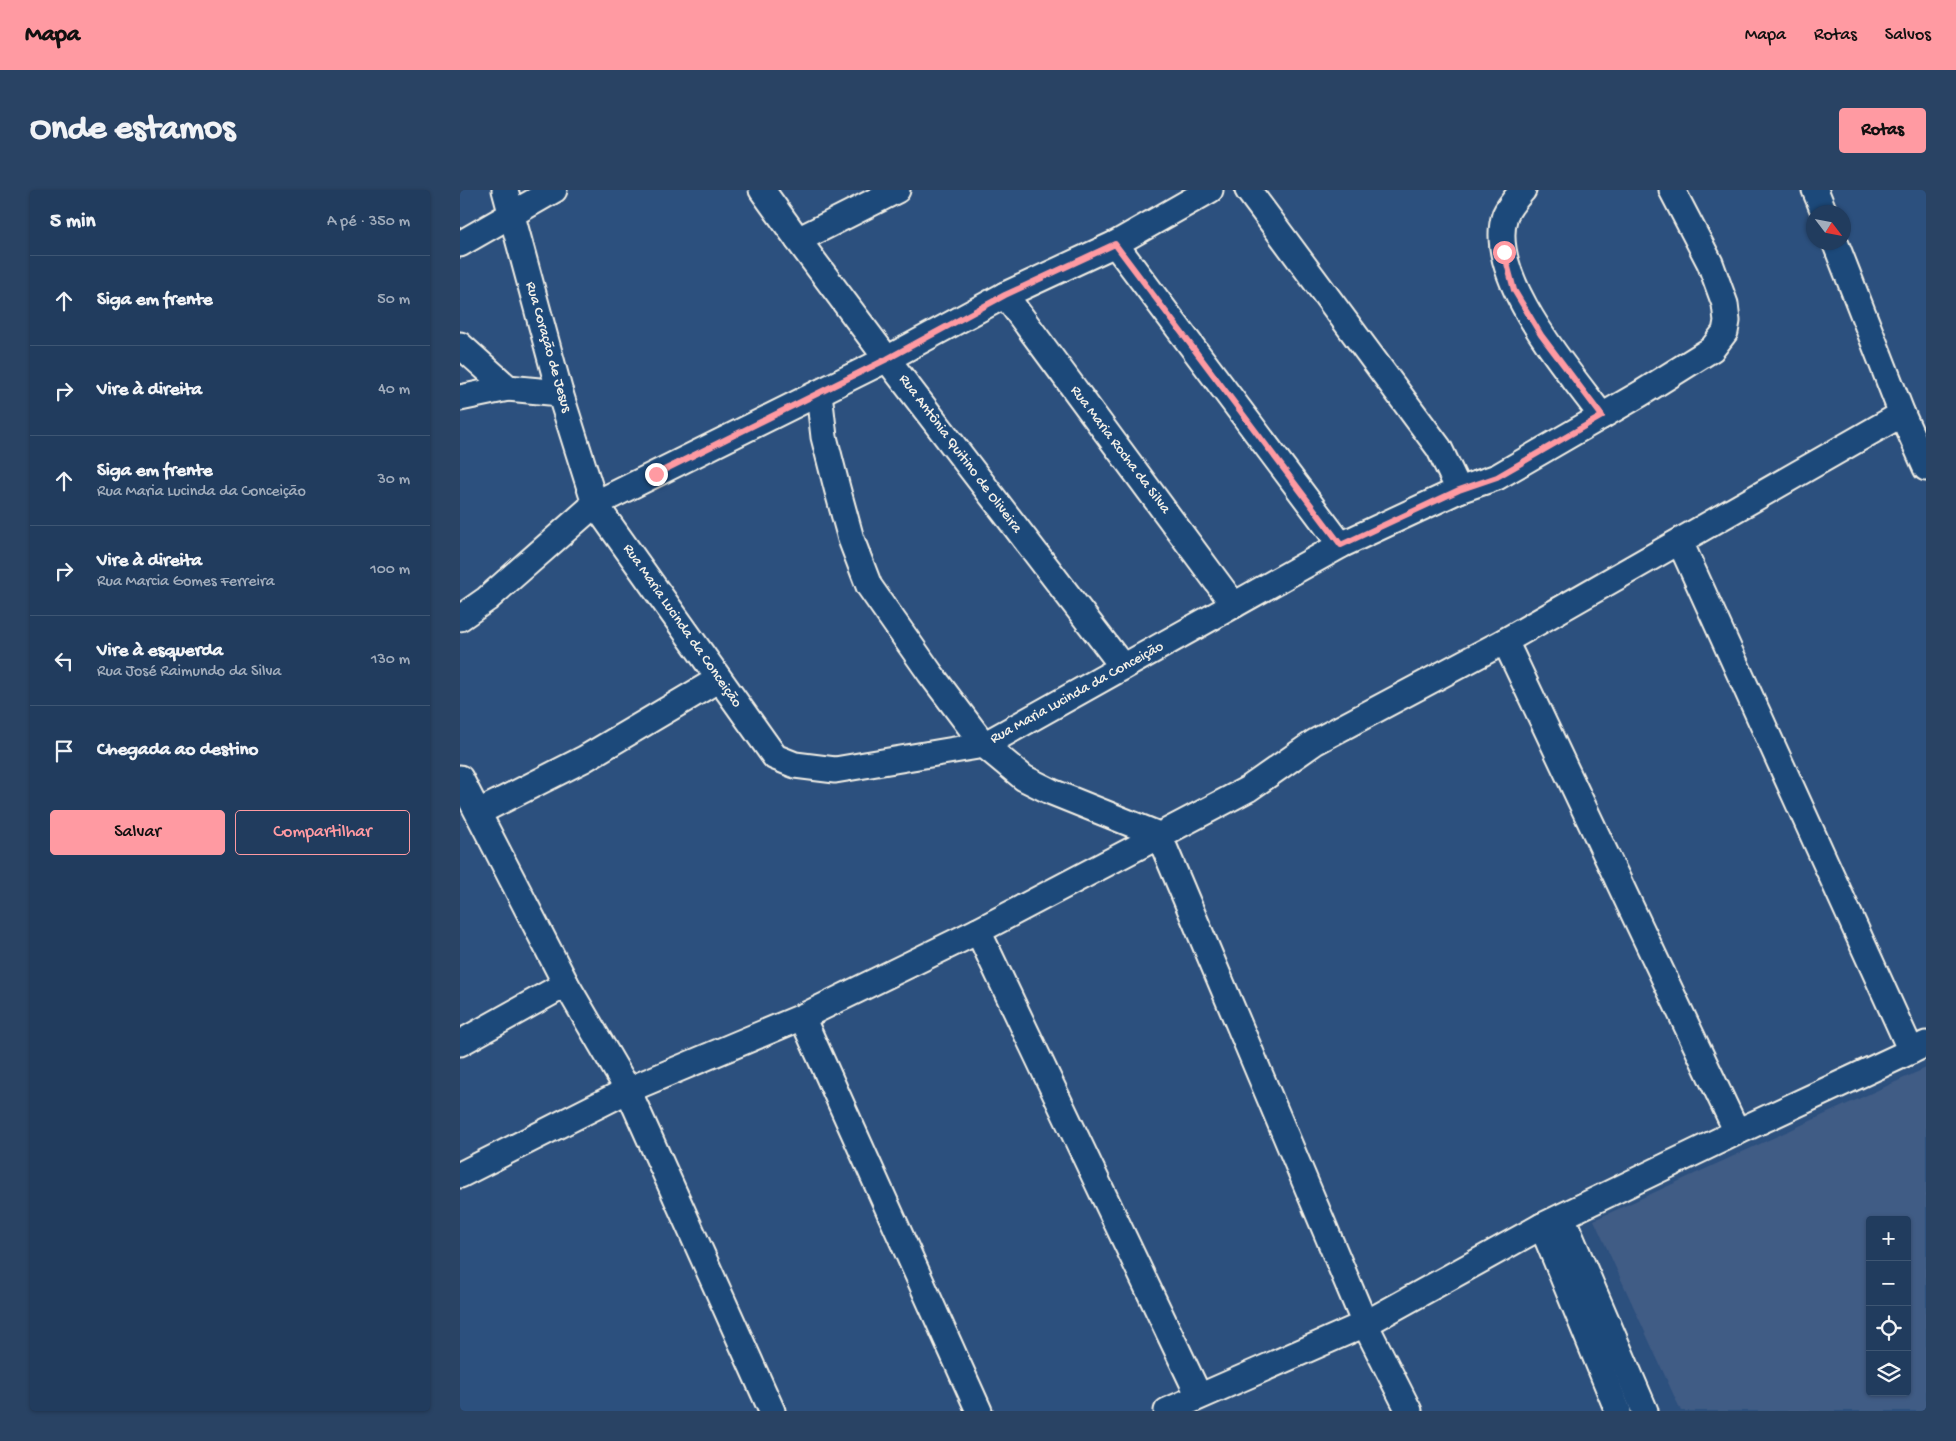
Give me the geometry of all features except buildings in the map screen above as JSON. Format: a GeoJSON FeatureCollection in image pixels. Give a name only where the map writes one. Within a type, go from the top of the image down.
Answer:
{"type":"FeatureCollection","features":[{"type":"Feature","properties":{"kind":"street","name":"Rua Coração de Jesus"},"geometry":{"type":"LineString","coordinates":[[505,190],[560,393],[595,504]]}},
{"type":"Feature","properties":{"kind":"street"},"geometry":{"type":"LineString","coordinates":[[460,244],[554,190]]}},
{"type":"Feature","properties":{"kind":"street","name":"Rua Antônia Quitino de Oliveira"},"geometry":{"type":"LineString","coordinates":[[762,190],[887,359],[1123,667]]}},
{"type":"Feature","properties":{"kind":"street"},"geometry":{"type":"LineString","coordinates":[[798,240],[897,190]]}},
{"type":"Feature","properties":{"kind":"street"},"geometry":{"type":"LineString","coordinates":[[460,618],[487,599],[595,504],[887,359],[1005,295],[1115,244],[1210,190]]}},
{"type":"Feature","properties":{"kind":"street"},"geometry":{"type":"LineString","coordinates":[[1248,190],[1439,448],[1459,490]]}},
{"type":"Feature","properties":{"kind":"street"},"geometry":{"type":"LineString","coordinates":[[1523,190],[1506,214],[1503,230],[1504,252],[1514,290],[1541,335],[1602,416]]}},
{"type":"Feature","properties":{"kind":"street","name":"Rua Maria Lucinda da Conceição"},"geometry":{"type":"LineString","coordinates":[[595,504],[776,757],[795,765],[835,770],[984,745],[1341,545],[1459,490],[1497,477],[1712,349],[1725,332],[1727,321],[1725,304],[1710,262],[1672,190]]}},
{"type":"Feature","properties":{"kind":"street"},"geometry":{"type":"LineString","coordinates":[[1815,190],[1821,205]]}},
{"type":"Feature","properties":{"kind":"street"},"geometry":{"type":"LineString","coordinates":[[1115,244],[1341,545]]}},
{"type":"Feature","properties":{"kind":"street"},"geometry":{"type":"LineString","coordinates":[[1838,250],[1902,414],[1926,468]]}},
{"type":"Feature","properties":{"kind":"street","name":"Rua Maria Rocha da Silva"},"geometry":{"type":"LineString","coordinates":[[1005,295],[1234,604]]}},
{"type":"Feature","properties":{"kind":"street"},"geometry":{"type":"LineString","coordinates":[[460,345],[508,388]]}},
{"type":"Feature","properties":{"kind":"street"},"geometry":{"type":"LineString","coordinates":[[460,398],[508,388],[560,393]]}},
{"type":"Feature","properties":{"kind":"street"},"geometry":{"type":"LineString","coordinates":[[819,393],[824,437],[837,488],[851,539],[870,586],[930,673],[984,745],[1024,778],[1052,792],[1159,835],[1366,1324],[1409,1411]]}},
{"type":"Feature","properties":{"kind":"street"},"geometry":{"type":"LineString","coordinates":[[460,1175],[628,1090],[802,1016],[978,931],[1248,789],[1315,742],[1506,641],[1902,414]]}},
{"type":"Feature","properties":{"kind":"street"},"geometry":{"type":"LineString","coordinates":[[1168,1411],[1366,1324],[1552,1222],[1918,1047],[1680,542]]}},
{"type":"Feature","properties":{"kind":"street"},"geometry":{"type":"LineString","coordinates":[[1506,641],[1737,1132]]}},
{"type":"Feature","properties":{"kind":"street"},"geometry":{"type":"LineString","coordinates":[[478,812],[584,759],[720,678]]}},
{"type":"Feature","properties":{"kind":"street"},"geometry":{"type":"LineString","coordinates":[[460,778],[566,984],[628,1090],[772,1411]]}},
{"type":"Feature","properties":{"kind":"street"},"geometry":{"type":"LineString","coordinates":[[978,931],[1199,1396]]}},
{"type":"Feature","properties":{"kind":"street"},"geometry":{"type":"LineString","coordinates":[[460,1043],[566,984]]}},
{"type":"Feature","properties":{"kind":"street"},"geometry":{"type":"LineString","coordinates":[[802,1016],[979,1411]]}},
{"type":"Feature","properties":{"kind":"street"},"geometry":{"type":"LineString","coordinates":[[1552,1222],[1618,1411]]}},
{"type":"Feature","properties":{"kind":"street"},"geometry":{"type":"LineString","coordinates":[[1552,1222],[1645,1411]]}},
{"type":"Feature","properties":{"kind":"shaded area"},"geometry":{"type":"Polygon","coordinates":[[[1926,1068],[1926,1411],[1681,1411],[1594,1220],[1926,1068]]]}},
{"type":"Feature","properties":{"kind":"route"},"geometry":{"type":"LineString","coordinates":[[656,474],[887,359],[1005,295],[1115,244],[1341,545],[1459,490],[1497,477],[1602,416],[1541,335],[1514,290],[1504,252]]}}]}
